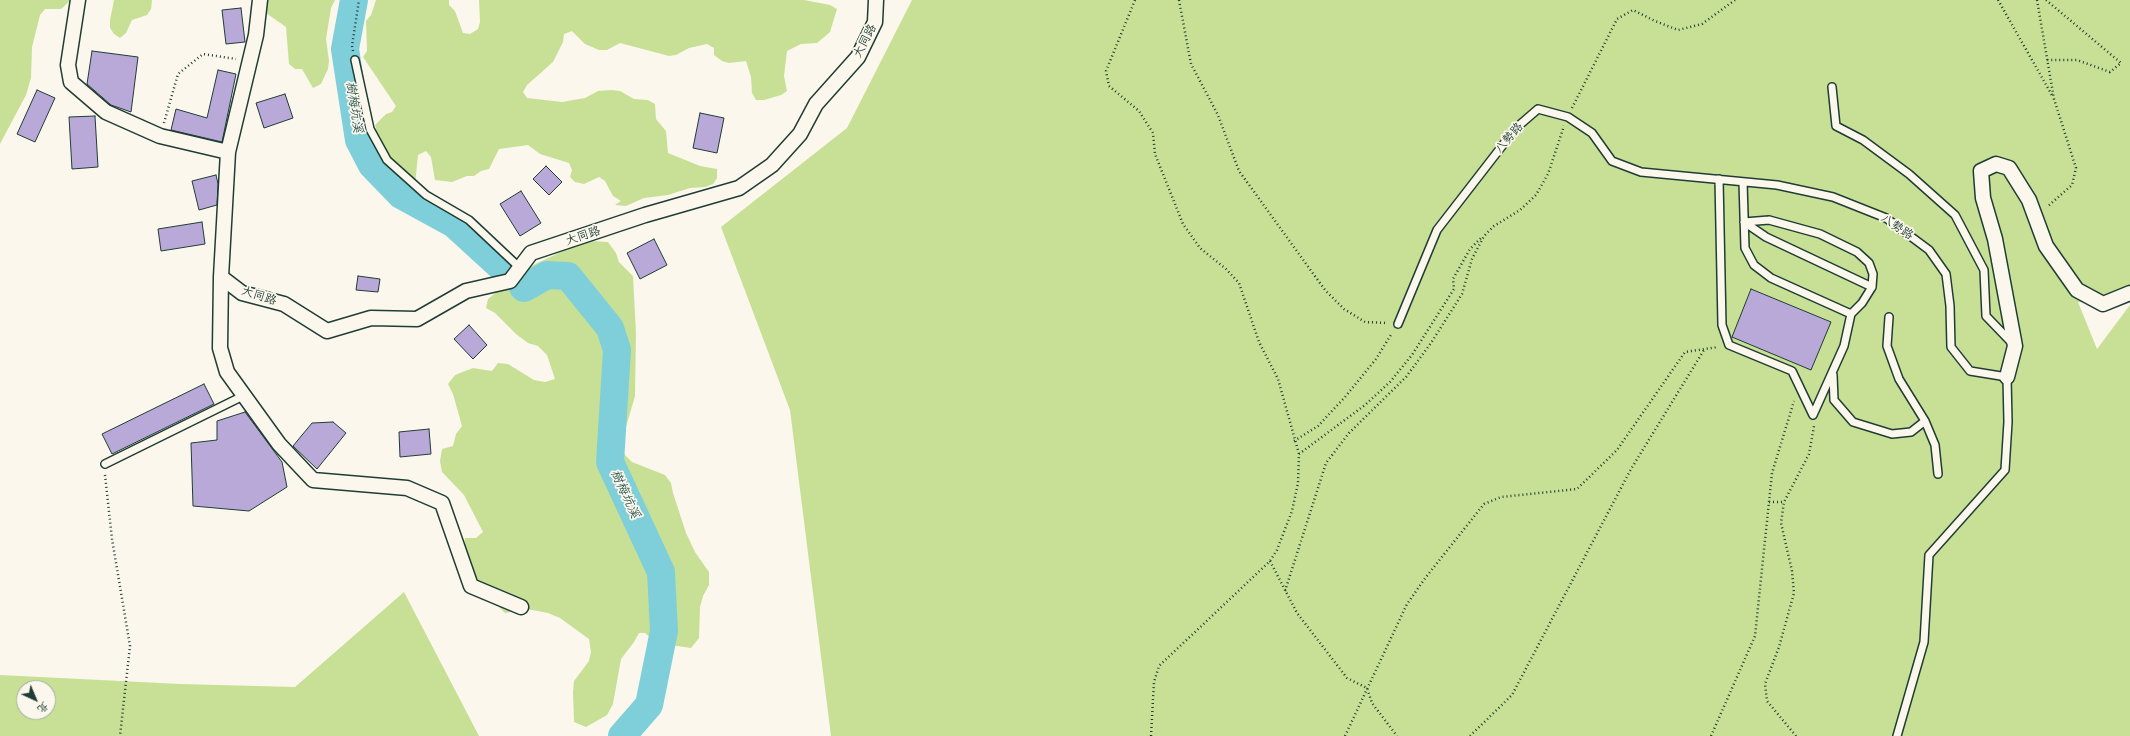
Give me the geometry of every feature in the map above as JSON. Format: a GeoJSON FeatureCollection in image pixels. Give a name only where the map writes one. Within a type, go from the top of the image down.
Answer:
{"type":"FeatureCollection","features":[{"type":"Feature","properties":{"kind":"street"},"geometry":{"type":"LineString","coordinates":[[78,0],[68,65],[71,82],[106,112],[160,136],[228,152]]}},
{"type":"Feature","properties":{"kind":"street"},"geometry":{"type":"LineString","coordinates":[[260,0],[251,61],[228,152],[221,277],[220,348],[228,372],[246,395],[279,444],[312,480],[407,488],[442,503],[471,586],[521,607]]}},
{"type":"Feature","properties":{"kind":"street","name":"大同路"},"geometry":{"type":"LineString","coordinates":[[221,277],[242,293],[284,304],[327,331],[371,318],[417,319],[466,291],[510,281],[531,253],[645,215],[739,188],[772,165],[800,134],[816,104],[858,57],[875,22],[876,0]]}},
{"type":"Feature","properties":{"kind":"street"},"geometry":{"type":"LineString","coordinates":[[2007,378],[2015,346],[1995,239],[1983,198],[1981,171],[1996,164],[2009,168],[2030,200],[2046,246],[2077,290],[2103,304],[2130,293]]}},
{"type":"Feature","properties":{"kind":"lane"},"geometry":{"type":"LineString","coordinates":[[355,60],[370,129],[387,160],[426,195],[469,220],[520,268]]}},
{"type":"Feature","properties":{"kind":"lane"},"geometry":{"type":"LineString","coordinates":[[1832,87],[1836,126],[1863,140],[1903,170],[1955,215],[1984,270],[1986,316],[2015,346]]}},
{"type":"Feature","properties":{"kind":"lane","name":"八勢路"},"geometry":{"type":"LineString","coordinates":[[1398,324],[1437,230],[1516,128],[1538,109],[1568,117],[1592,133],[1612,161],[1641,172],[1777,185],[1833,197],[1886,218],[1929,250],[1946,274],[1950,306],[1951,347],[1970,371],[2007,378]]}},
{"type":"Feature","properties":{"kind":"lane"},"geometry":{"type":"LineString","coordinates":[[1718,179],[1722,325],[1729,345],[1792,371],[1813,415]]}},
{"type":"Feature","properties":{"kind":"lane"},"geometry":{"type":"LineString","coordinates":[[1743,182],[1745,248],[1754,265],[1771,278],[1851,314]]}},
{"type":"Feature","properties":{"kind":"lane"},"geometry":{"type":"LineString","coordinates":[[1744,222],[1769,220],[1820,234],[1857,252],[1869,263],[1873,274],[1872,287],[1862,303],[1851,314],[1844,346],[1813,415]]}},
{"type":"Feature","properties":{"kind":"lane"},"geometry":{"type":"LineString","coordinates":[[1744,222],[1766,238],[1872,287]]}},
{"type":"Feature","properties":{"kind":"lane"},"geometry":{"type":"LineString","coordinates":[[1889,317],[1887,346],[1899,379],[1925,421],[1935,445],[1938,474]]}},
{"type":"Feature","properties":{"kind":"lane"},"geometry":{"type":"LineString","coordinates":[[1832,372],[1834,400],[1853,422],[1892,434],[1911,432],[1925,421]]}},
{"type":"Feature","properties":{"kind":"lane"},"geometry":{"type":"LineString","coordinates":[[1897,736],[1924,642],[1929,555],[2005,470],[2008,422],[2007,378]]}},
{"type":"Feature","properties":{"kind":"lane"},"geometry":{"type":"LineString","coordinates":[[105,464],[246,395]]}},
{"type":"Feature","properties":{"kind":"path"},"geometry":{"type":"LineString","coordinates":[[355,60],[352,46],[359,0]]}},
{"type":"Feature","properties":{"kind":"path"},"geometry":{"type":"LineString","coordinates":[[1135,0],[1106,71],[1109,86],[1139,111],[1153,133],[1155,154],[1183,224],[1200,248],[1226,269],[1239,283],[1259,342],[1278,379],[1294,441],[1299,454],[1298,483],[1292,510],[1277,550],[1270,562],[1159,666],[1154,682],[1151,736]]}},
{"type":"Feature","properties":{"kind":"path"},"geometry":{"type":"LineString","coordinates":[[1179,0],[1191,64],[1218,115],[1239,171],[1325,290],[1344,309],[1365,322],[1398,324],[1376,359],[1345,397],[1318,426],[1294,441]]}},
{"type":"Feature","properties":{"kind":"path"},"geometry":{"type":"LineString","coordinates":[[1299,454],[1365,405],[1403,366],[1412,355],[1454,289],[1453,279],[1470,249],[1494,226],[1520,210],[1536,195],[1548,174],[1568,117],[1617,19],[1633,10],[1678,30],[1702,24],[1735,0]]}},
{"type":"Feature","properties":{"kind":"path"},"geometry":{"type":"LineString","coordinates":[[1998,0],[2054,99]]}},
{"type":"Feature","properties":{"kind":"path"},"geometry":{"type":"LineString","coordinates":[[2035,216],[2057,201],[2072,185],[2076,168],[2054,99],[2037,0]]}},
{"type":"Feature","properties":{"kind":"path"},"geometry":{"type":"LineString","coordinates":[[2046,0],[2121,63],[2110,72],[2077,60],[2047,60]]}},
{"type":"Feature","properties":{"kind":"path"},"geometry":{"type":"LineString","coordinates":[[160,136],[178,74],[203,54],[251,61]]}},
{"type":"Feature","properties":{"kind":"path"},"geometry":{"type":"LineString","coordinates":[[1285,591],[1326,463],[1349,433],[1406,377],[1430,343],[1462,294],[1472,259],[1484,236]]}},
{"type":"Feature","properties":{"kind":"path"},"geometry":{"type":"LineString","coordinates":[[1344,736],[1407,604],[1426,577],[1484,504],[1501,497],[1576,489],[1617,450],[1685,352],[1704,349],[1631,469],[1512,695],[1470,736]]}},
{"type":"Feature","properties":{"kind":"path"},"geometry":{"type":"LineString","coordinates":[[1711,736],[1755,636],[1772,473],[1799,385]]}},
{"type":"Feature","properties":{"kind":"path"},"geometry":{"type":"LineString","coordinates":[[1796,736],[1767,701],[1765,684],[1779,647],[1794,593],[1792,571],[1781,523],[1784,502],[1809,454],[1814,429],[1813,415]]}},
{"type":"Feature","properties":{"kind":"path"},"geometry":{"type":"LineString","coordinates":[[105,464],[105,483],[112,539],[130,646],[120,736]]}},
{"type":"Feature","properties":{"kind":"path"},"geometry":{"type":"LineString","coordinates":[[1769,502],[1784,502]]}},
{"type":"Feature","properties":{"kind":"path"},"geometry":{"type":"LineString","coordinates":[[1270,562],[1297,613],[1347,678],[1368,688],[1372,703],[1397,736]]}},
{"type":"Feature","properties":{"kind":"green space"},"geometry":{"type":"Polygon","coordinates":[[[0,0],[71,0],[61,9],[45,9],[40,15],[32,47],[31,78],[26,95],[0,144],[0,0]]]}},
{"type":"Feature","properties":{"kind":"green space"},"geometry":{"type":"Polygon","coordinates":[[[114,0],[152,0],[151,9],[147,15],[132,20],[126,33],[120,38],[114,34],[110,28],[114,0]]]}},
{"type":"Feature","properties":{"kind":"green space"},"geometry":{"type":"Polygon","coordinates":[[[265,0],[335,0],[331,8],[326,39],[329,61],[328,69],[321,84],[313,88],[302,69],[295,69],[289,64],[286,27],[266,13],[265,0]]]}},
{"type":"Feature","properties":{"kind":"green space"},"geometry":{"type":"Polygon","coordinates":[[[376,0],[449,0],[449,5],[455,11],[463,33],[470,34],[478,29],[480,22],[479,0],[804,0],[830,5],[837,9],[830,32],[823,38],[817,43],[801,44],[787,51],[784,76],[787,91],[781,95],[764,100],[756,100],[752,93],[751,77],[746,61],[729,63],[722,61],[714,55],[714,48],[707,44],[689,48],[676,55],[669,56],[620,43],[607,50],[599,50],[585,44],[572,31],[564,34],[563,42],[553,62],[527,85],[523,92],[527,98],[562,102],[585,98],[598,91],[612,90],[620,91],[634,99],[648,100],[655,104],[656,119],[666,131],[668,153],[700,166],[717,169],[717,178],[713,184],[705,187],[690,188],[668,195],[644,198],[626,206],[615,205],[621,201],[613,196],[605,181],[599,177],[584,184],[575,182],[570,177],[572,170],[569,163],[540,154],[528,145],[499,149],[489,169],[481,171],[474,176],[467,176],[452,182],[435,180],[431,157],[426,151],[418,155],[415,185],[384,153],[381,138],[375,125],[386,114],[392,112],[396,106],[363,57],[367,51],[366,21],[371,15],[376,0]]]}},
{"type":"Feature","properties":{"kind":"green space"},"geometry":{"type":"Polygon","coordinates":[[[912,0],[2130,0],[2130,292],[2121,304],[2078,302],[2097,349],[2130,305],[2130,736],[831,736],[790,410],[721,227],[847,128],[912,0]]]}},
{"type":"Feature","properties":{"kind":"green space"},"geometry":{"type":"Polygon","coordinates":[[[592,241],[608,242],[616,253],[619,262],[633,276],[636,333],[635,396],[621,444],[625,455],[632,462],[665,475],[671,483],[686,533],[695,552],[709,572],[709,585],[703,596],[700,607],[699,638],[691,648],[657,643],[645,633],[639,633],[621,659],[613,704],[607,715],[586,727],[574,722],[573,692],[574,681],[589,661],[591,652],[589,639],[560,618],[548,613],[527,609],[505,613],[479,587],[472,574],[464,548],[465,538],[476,538],[483,532],[464,495],[442,472],[440,461],[442,449],[453,446],[456,434],[462,426],[453,394],[448,384],[455,375],[473,368],[492,371],[498,363],[508,364],[534,380],[545,382],[555,379],[547,355],[538,346],[528,343],[516,334],[495,313],[486,308],[488,299],[527,268],[580,243],[592,241]]]}},
{"type":"Feature","properties":{"kind":"green space"},"geometry":{"type":"Polygon","coordinates":[[[404,592],[479,736],[0,736],[0,675],[180,684],[295,687],[404,592]]]}},
{"type":"Feature","properties":{"kind":"building"},"geometry":{"type":"Polygon","coordinates":[[[241,8],[245,42],[226,44],[222,10],[241,8]]]}},
{"type":"Feature","properties":{"kind":"building"},"geometry":{"type":"Polygon","coordinates":[[[92,51],[138,57],[131,112],[111,105],[87,84],[92,51]]]}},
{"type":"Feature","properties":{"kind":"building"},"geometry":{"type":"Polygon","coordinates":[[[218,70],[236,74],[222,142],[171,130],[176,109],[207,118],[218,70]]]}},
{"type":"Feature","properties":{"kind":"building"},"geometry":{"type":"Polygon","coordinates":[[[37,90],[55,98],[35,142],[17,134],[37,90]]]}},
{"type":"Feature","properties":{"kind":"building"},"geometry":{"type":"Polygon","coordinates":[[[285,94],[293,118],[264,128],[256,103],[285,94]]]}},
{"type":"Feature","properties":{"kind":"building"},"geometry":{"type":"Polygon","coordinates":[[[700,113],[724,118],[717,153],[693,148],[700,113]]]}},
{"type":"Feature","properties":{"kind":"building"},"geometry":{"type":"Polygon","coordinates":[[[95,116],[98,167],[72,169],[69,117],[95,116]]]}},
{"type":"Feature","properties":{"kind":"building"},"geometry":{"type":"Polygon","coordinates":[[[546,166],[562,182],[549,195],[533,179],[546,166]]]}},
{"type":"Feature","properties":{"kind":"building"},"geometry":{"type":"Polygon","coordinates":[[[216,175],[218,184],[217,205],[199,210],[192,181],[216,175]]]}},
{"type":"Feature","properties":{"kind":"building"},"geometry":{"type":"Polygon","coordinates":[[[521,191],[541,223],[520,236],[500,204],[521,191]]]}},
{"type":"Feature","properties":{"kind":"building"},"geometry":{"type":"Polygon","coordinates":[[[202,222],[205,244],[161,251],[158,229],[202,222]]]}},
{"type":"Feature","properties":{"kind":"building"},"geometry":{"type":"Polygon","coordinates":[[[654,239],[667,265],[640,279],[627,253],[654,239]]]}},
{"type":"Feature","properties":{"kind":"building"},"geometry":{"type":"Polygon","coordinates":[[[358,276],[380,279],[378,292],[356,290],[358,276]]]}},
{"type":"Feature","properties":{"kind":"building"},"geometry":{"type":"Polygon","coordinates":[[[1751,289],[1831,322],[1811,370],[1732,337],[1751,289]]]}},
{"type":"Feature","properties":{"kind":"building"},"geometry":{"type":"Polygon","coordinates":[[[469,325],[487,345],[473,359],[454,339],[469,325]]]}},
{"type":"Feature","properties":{"kind":"building"},"geometry":{"type":"Polygon","coordinates":[[[204,384],[214,404],[112,454],[102,434],[204,384]]]}},
{"type":"Feature","properties":{"kind":"building"},"geometry":{"type":"Polygon","coordinates":[[[245,412],[282,462],[287,487],[249,511],[193,506],[191,443],[217,440],[217,421],[245,412]]]}},
{"type":"Feature","properties":{"kind":"building"},"geometry":{"type":"Polygon","coordinates":[[[333,422],[346,433],[317,469],[293,446],[312,423],[333,422]]]}},
{"type":"Feature","properties":{"kind":"building"},"geometry":{"type":"Polygon","coordinates":[[[429,429],[431,454],[400,457],[399,432],[429,429]]]}},
{"type":"Feature","properties":{"kind":"waterway","name":"樹梅坑溪"},"geometry":{"type":"LineString","coordinates":[[354,0],[345,49],[359,140],[372,165],[401,195],[454,224],[502,268]]}},
{"type":"Feature","properties":{"kind":"waterway","name":"樹梅坑溪"},"geometry":{"type":"LineString","coordinates":[[523,287],[524,288],[547,275],[568,276],[610,328],[617,350],[610,462],[661,572],[664,631],[649,705],[622,736]]}}]}
